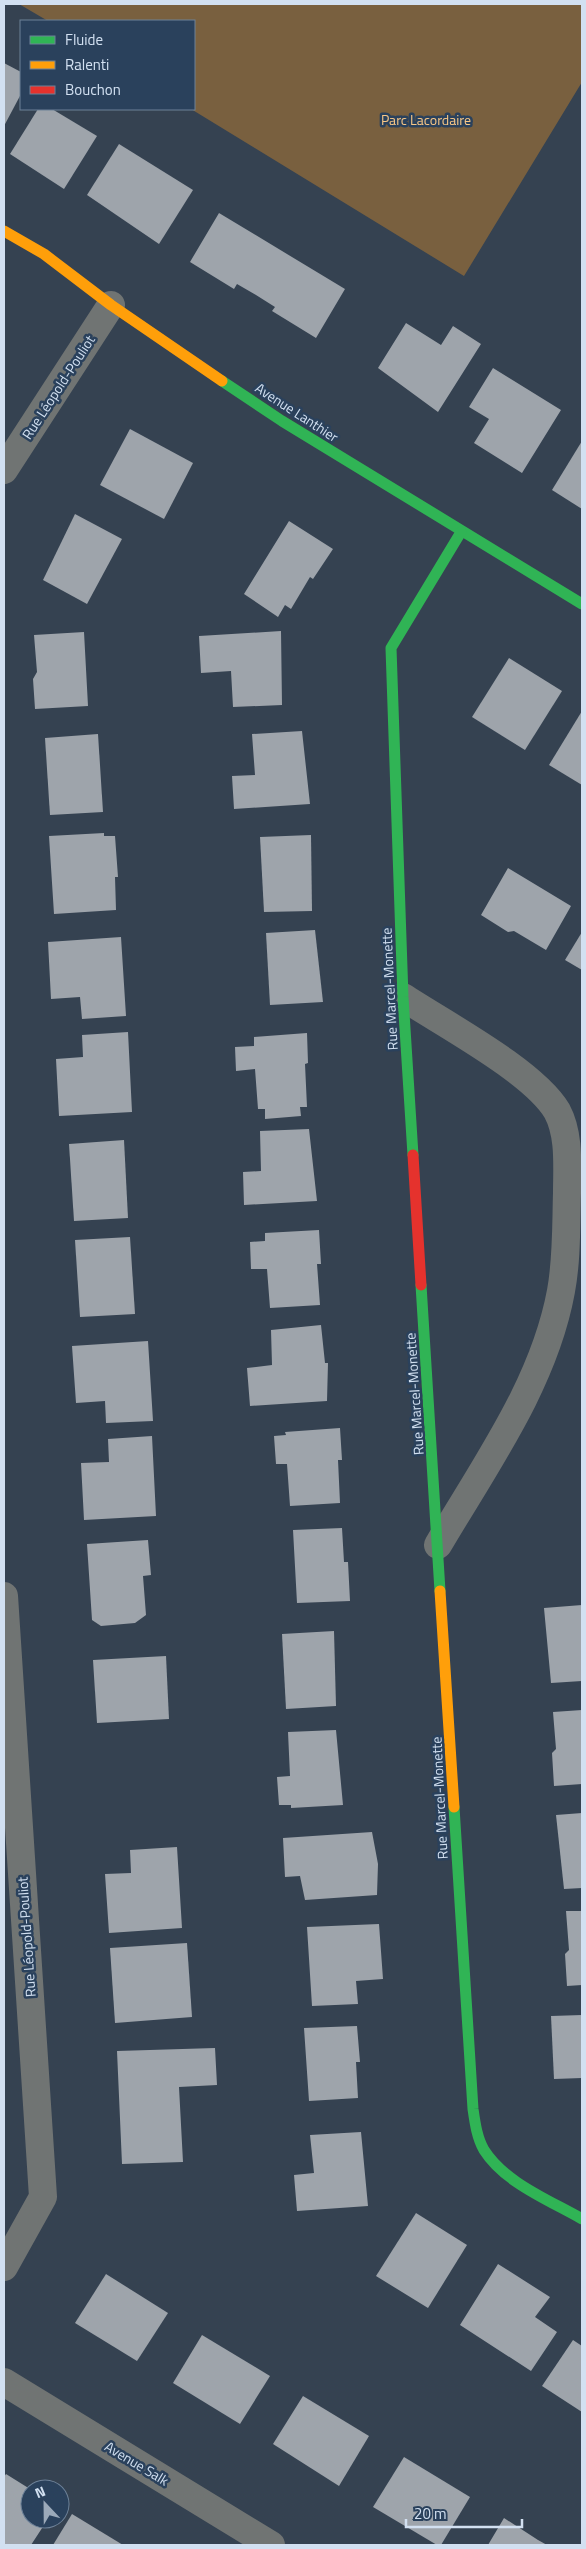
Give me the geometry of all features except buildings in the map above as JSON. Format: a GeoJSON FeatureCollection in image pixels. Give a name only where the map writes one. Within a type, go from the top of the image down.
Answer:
{"type":"FeatureCollection","features":[{"type":"Feature","properties":{"kind":"street","name":"Avenue Lanthier"},"geometry":{"type":"LineString","coordinates":[[4,231],[44,254],[111,305],[282,421],[461,532],[582,604]]}},
{"type":"Feature","properties":{"kind":"street","name":"Rue Léopold-Pouliot"},"geometry":{"type":"LineString","coordinates":[[4,470],[111,305]]}},
{"type":"Feature","properties":{"kind":"street","name":"Rue Marcel-Monette"},"geometry":{"type":"LineString","coordinates":[[461,532],[391,648],[403,997],[476,2131],[484,2150],[498,2166],[582,2219]]}},
{"type":"Feature","properties":{"kind":"street"},"geometry":{"type":"LineString","coordinates":[[403,997],[515,1069],[543,1096],[556,1111],[564,1130],[567,1156],[566,1240],[561,1291],[548,1340],[530,1385],[438,1545]]}},
{"type":"Feature","properties":{"kind":"street","name":"Rue Léopold-Pouliot"},"geometry":{"type":"LineString","coordinates":[[4,1596],[44,2197],[4,2267]]}},
{"type":"Feature","properties":{"kind":"street","name":"Avenue Salk"},"geometry":{"type":"LineString","coordinates":[[4,2382],[271,2545]]}},
{"type":"Feature","properties":{"kind":"green space","name":"Parc Lacordaire"},"geometry":{"type":"Polygon","coordinates":[[[19,4],[582,4],[582,82],[464,276],[193,110],[195,110],[195,20],[46,20],[19,4]]]}},
{"type":"Feature","properties":{"kind":"traffic: fast"},"geometry":{"type":"LineString","coordinates":[[222,381],[282,421],[582,604]]}},
{"type":"Feature","properties":{"kind":"traffic: fast"},"geometry":{"type":"LineString","coordinates":[[413,1155],[403,997],[391,648],[461,532]]}},
{"type":"Feature","properties":{"kind":"traffic: fast"},"geometry":{"type":"LineString","coordinates":[[421,1285],[440,1591]]}},
{"type":"Feature","properties":{"kind":"traffic: fast"},"geometry":{"type":"LineString","coordinates":[[454,1807],[473,2109],[478,2135],[484,2150],[504,2172],[528,2190],[582,2219]]}},
{"type":"Feature","properties":{"kind":"traffic: slow"},"geometry":{"type":"LineString","coordinates":[[4,231],[44,254],[111,305],[222,381]]}},
{"type":"Feature","properties":{"kind":"traffic: slow"},"geometry":{"type":"LineString","coordinates":[[440,1591],[454,1807]]}},
{"type":"Feature","properties":{"kind":"traffic: jam"},"geometry":{"type":"LineString","coordinates":[[413,1155],[421,1285]]}}]}
